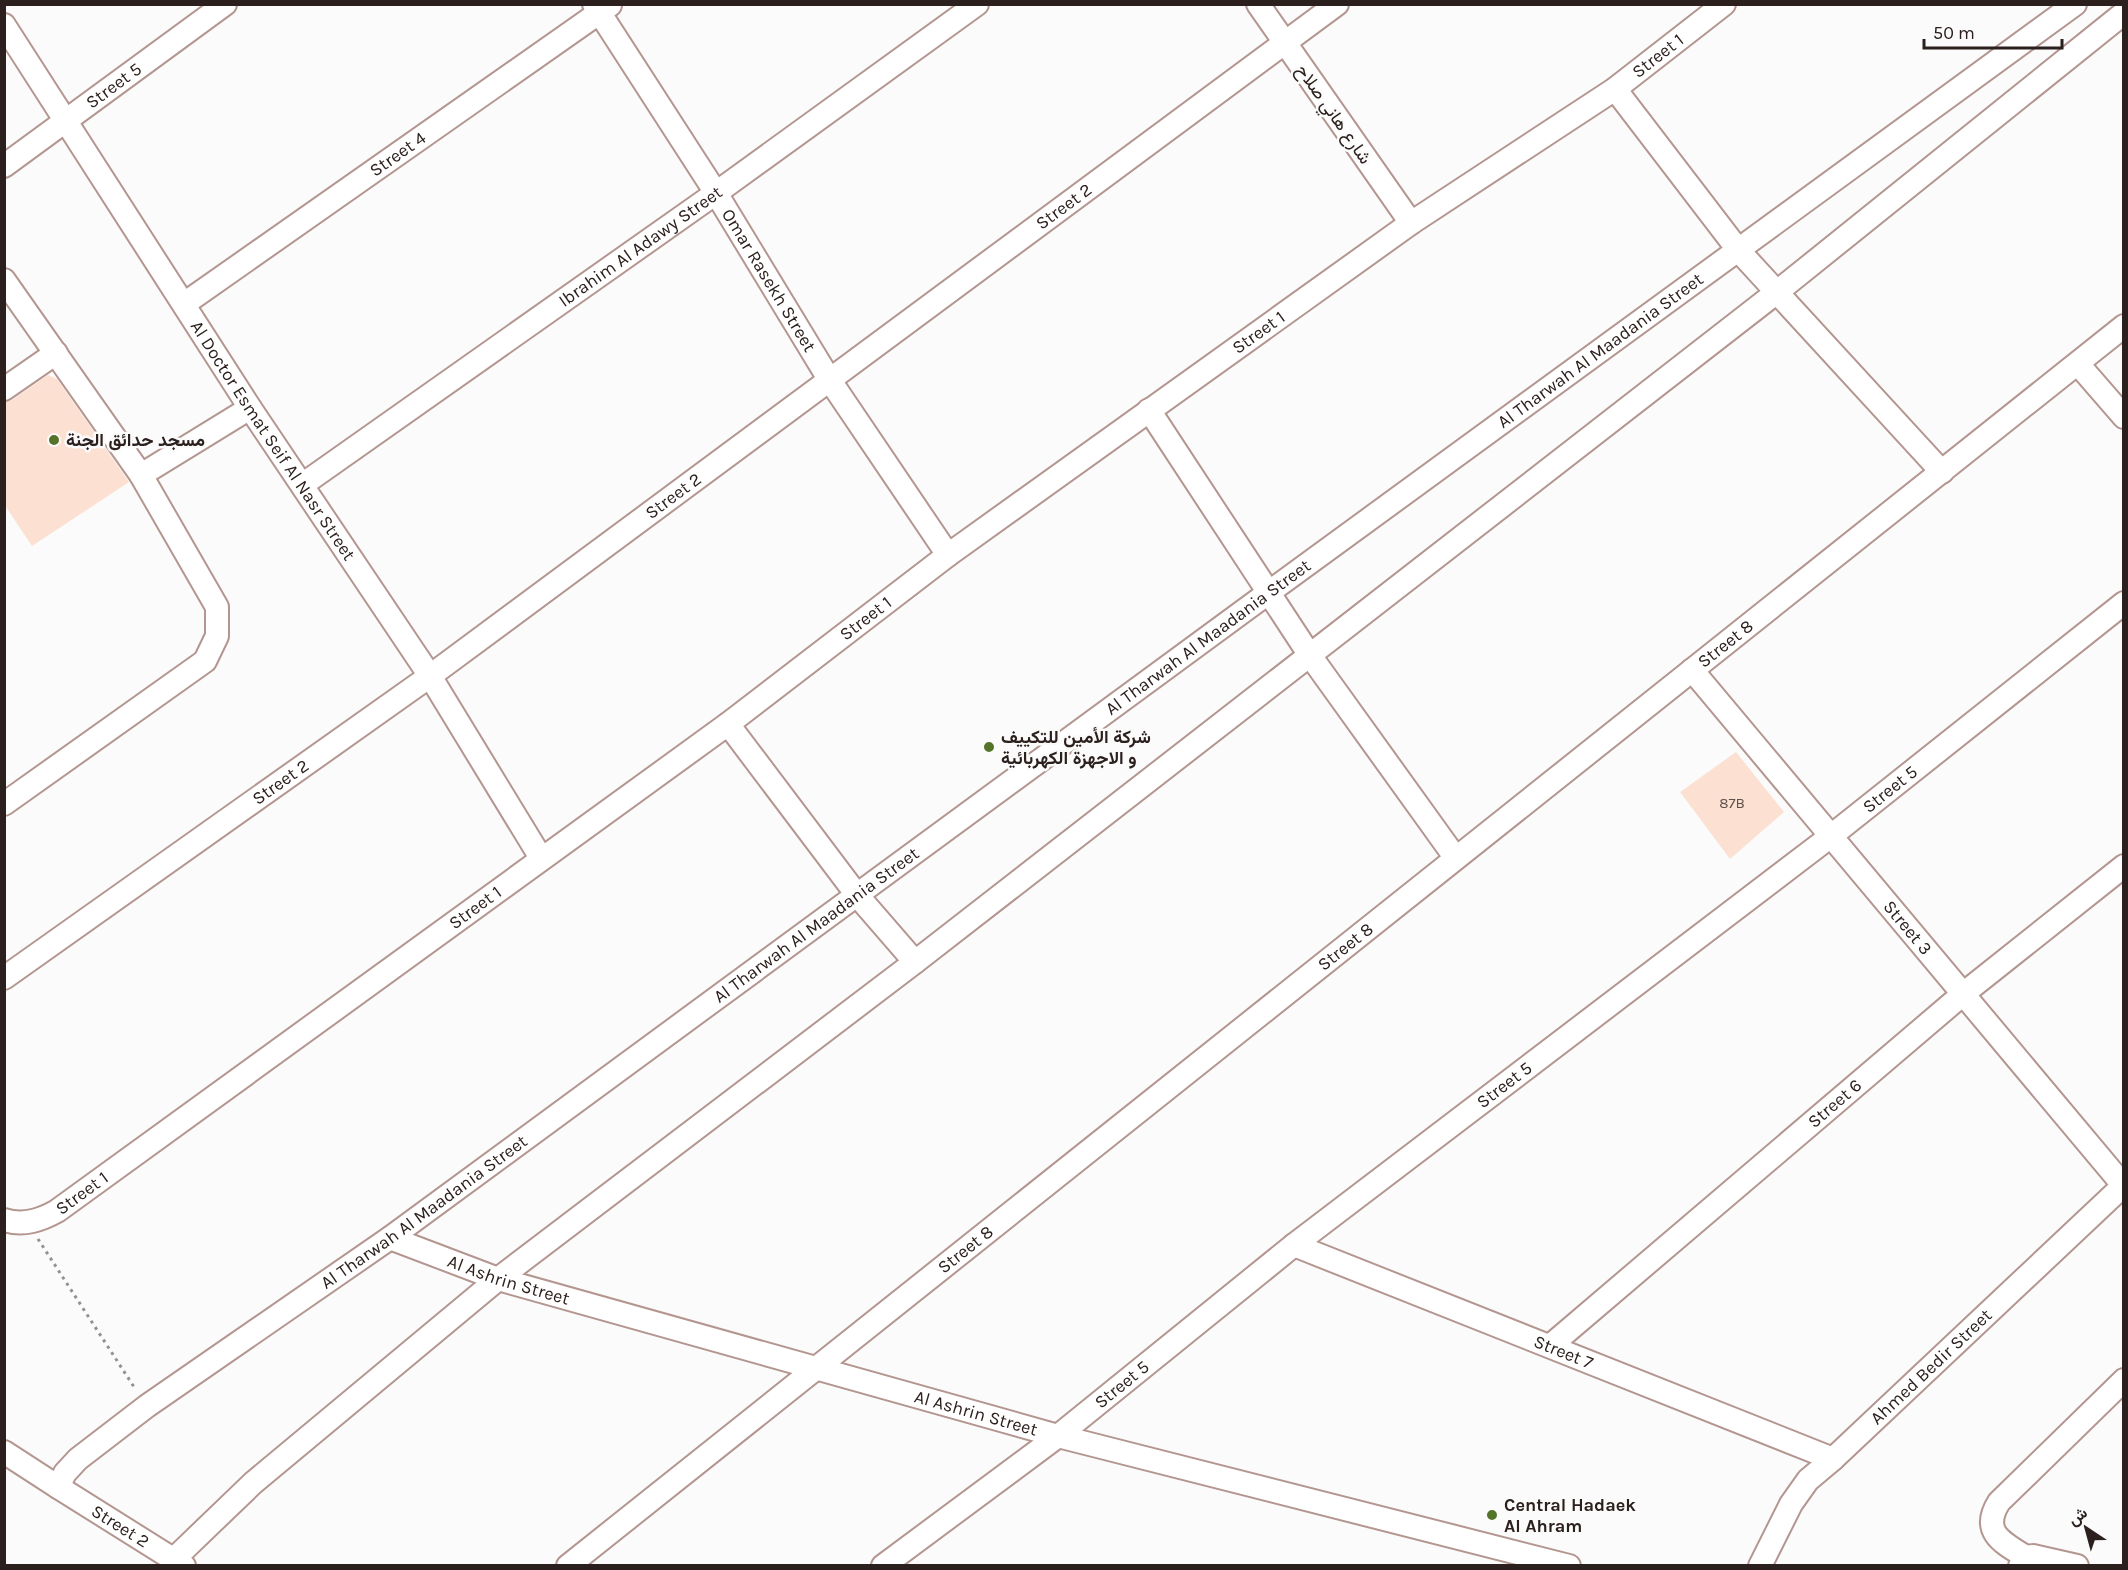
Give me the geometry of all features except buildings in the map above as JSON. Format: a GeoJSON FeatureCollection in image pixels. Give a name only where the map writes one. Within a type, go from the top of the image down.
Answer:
{"type":"FeatureCollection","features":[{"type":"Feature","properties":{"kind":"street","name":"Street 5"},"geometry":{"type":"LineString","coordinates":[[4,166],[225,4]]}},
{"type":"Feature","properties":{"kind":"street","name":"Ibrahim Al Adawy Street"},"geometry":{"type":"LineString","coordinates":[[302,485],[977,4]]}},
{"type":"Feature","properties":{"kind":"street","name":"شارع هاني صلاح"},"geometry":{"type":"LineString","coordinates":[[1258,4],[1411,223]]}},
{"type":"Feature","properties":{"kind":"street","name":"Street 2"},"geometry":{"type":"LineString","coordinates":[[4,978],[430,676],[1336,4]]}},
{"type":"Feature","properties":{"kind":"street","name":"Street 1"},"geometry":{"type":"LineString","coordinates":[[4,1220],[27,1222],[43,1219],[57,1211],[728,724],[948,555],[1411,223],[1615,89],[1724,4]]}},
{"type":"Feature","properties":{"kind":"street","name":"Al Tharwah Al Maadania Street"},"geometry":{"type":"LineString","coordinates":[[57,1487],[65,1473],[78,1459],[147,1406],[390,1238],[2075,4]]}},
{"type":"Feature","properties":{"kind":"street","name":"Omar Rasekh Street"},"geometry":{"type":"LineString","coordinates":[[602,7],[829,379],[948,555]]}},
{"type":"Feature","properties":{"kind":"street","name":"Street 4"},"geometry":{"type":"LineString","coordinates":[[184,304],[602,7]]}},
{"type":"Feature","properties":{"kind":"street"},"geometry":{"type":"LineString","coordinates":[[179,1562],[253,1483],[498,1280],[915,962],[1778,292],[2124,14]]}},
{"type":"Feature","properties":{"kind":"street","name":"Al Doctor Esmat Seif Al Nasr Street"},"geometry":{"type":"LineString","coordinates":[[4,24],[250,408],[430,676],[541,858]]}},
{"type":"Feature","properties":{"kind":"street"},"geometry":{"type":"LineString","coordinates":[[1615,89],[1739,251],[1942,472]]}},
{"type":"Feature","properties":{"kind":"street"},"geometry":{"type":"LineString","coordinates":[[4,280],[141,475],[217,607],[217,636],[205,661],[4,804]]}},
{"type":"Feature","properties":{"kind":"street","name":"Street 8"},"geometry":{"type":"LineString","coordinates":[[568,1566],[2124,326]]}},
{"type":"Feature","properties":{"kind":"street"},"geometry":{"type":"LineString","coordinates":[[4,389],[56,353]]}},
{"type":"Feature","properties":{"kind":"street"},"geometry":{"type":"LineString","coordinates":[[2079,364],[2124,417]]}},
{"type":"Feature","properties":{"kind":"street"},"geometry":{"type":"LineString","coordinates":[[141,475],[250,408]]}},
{"type":"Feature","properties":{"kind":"street"},"geometry":{"type":"LineString","coordinates":[[1149,410],[1268,593],[1455,857]]}},
{"type":"Feature","properties":{"kind":"street","name":"Street 5"},"geometry":{"type":"LineString","coordinates":[[883,1566],[1058,1436],[1294,1245],[1831,836],[2124,603]]}},
{"type":"Feature","properties":{"kind":"street","name":"Street 3"},"geometry":{"type":"LineString","coordinates":[[1692,670],[2123,1185]]}},
{"type":"Feature","properties":{"kind":"street"},"geometry":{"type":"LineString","coordinates":[[728,724],[857,895],[915,962]]}},
{"type":"Feature","properties":{"kind":"street","name":"Street 6"},"geometry":{"type":"LineString","coordinates":[[1550,1346],[1963,994],[2124,866]]}},
{"type":"Feature","properties":{"kind":"street","name":"Ahmed Bedir Street"},"geometry":{"type":"LineString","coordinates":[[1760,1566],[1791,1504],[1808,1480],[1833,1460],[2123,1185]]}},
{"type":"Feature","properties":{"kind":"street","name":"Al Ashrin Street"},"geometry":{"type":"LineString","coordinates":[[390,1238],[498,1280],[1058,1436],[1569,1566]]}},
{"type":"Feature","properties":{"kind":"street","name":"Street 7"},"geometry":{"type":"LineString","coordinates":[[1294,1245],[1833,1460]]}},
{"type":"Feature","properties":{"kind":"street"},"geometry":{"type":"LineString","coordinates":[[2077,1566],[2033,1556],[2023,1561],[1997,1537],[1993,1529],[1994,1510],[1999,1502],[2124,1380]]}},
{"type":"Feature","properties":{"kind":"street","name":"Street 2"},"geometry":{"type":"LineString","coordinates":[[4,1452],[179,1562]]}},
{"type":"Feature","properties":{"kind":"path"},"geometry":{"type":"LineString","coordinates":[[27,1222],[147,1406]]}},
{"type":"Feature","properties":{"kind":"place","name":"مسجد حدائق الجنة"},"geometry":{"type":"Point","coordinates":[54,440]}},
{"type":"Feature","properties":{"kind":"place","name":"شركة الأمين للتكييف و الاجهزة الكهربائية"},"geometry":{"type":"Point","coordinates":[989,747]}},
{"type":"Feature","properties":{"kind":"place","name":"Central Hadaek Al Ahram"},"geometry":{"type":"Point","coordinates":[1492,1515]}}]}
